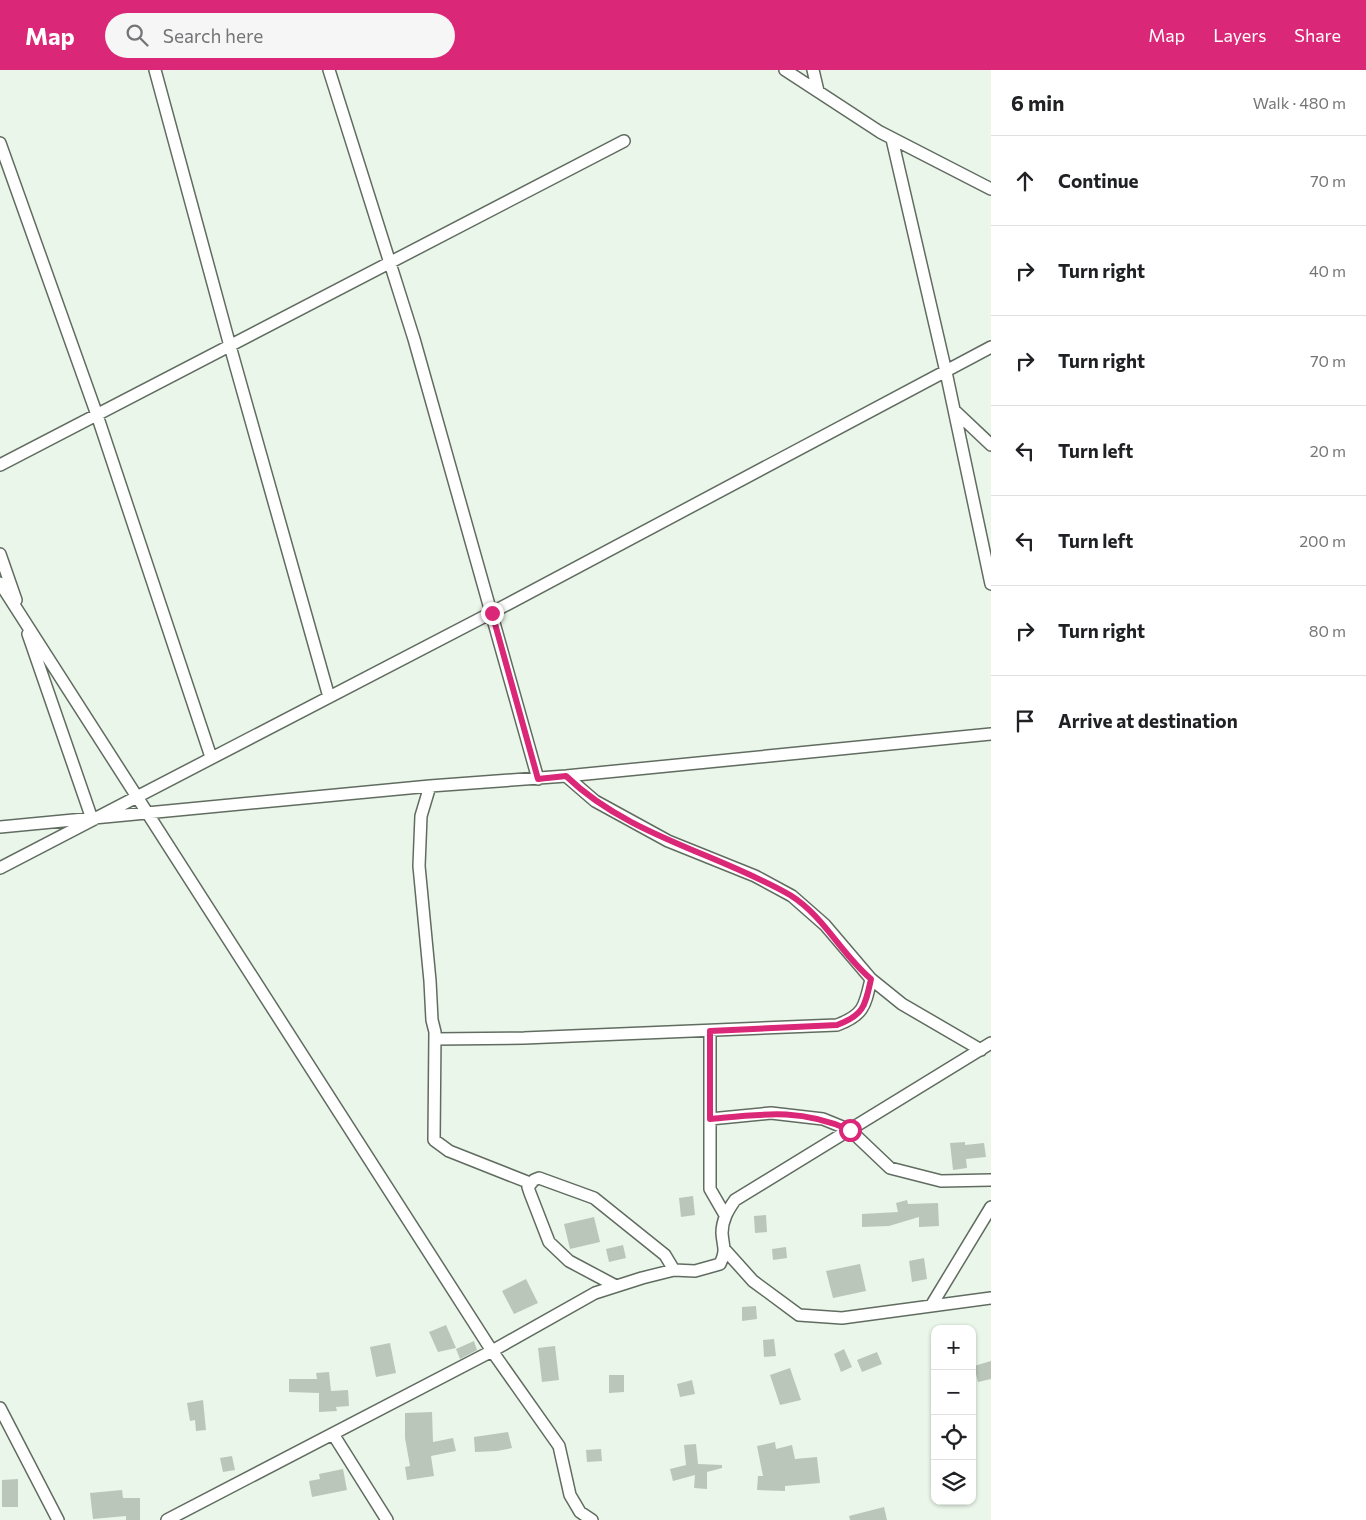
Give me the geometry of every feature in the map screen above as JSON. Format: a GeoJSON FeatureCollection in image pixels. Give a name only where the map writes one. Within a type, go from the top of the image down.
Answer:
{"type":"FeatureCollection","features":[{"type":"Feature","properties":{"kind":"street"},"geometry":{"type":"LineString","coordinates":[[155,70],[230,346],[329,697]]}},
{"type":"Feature","properties":{"kind":"street"},"geometry":{"type":"LineString","coordinates":[[329,70],[414,339],[538,779]]}},
{"type":"Feature","properties":{"kind":"street"},"geometry":{"type":"LineString","coordinates":[[785,70],[892,139],[991,189]]}},
{"type":"Feature","properties":{"kind":"street"},"geometry":{"type":"LineString","coordinates":[[813,70],[818,91]]}},
{"type":"Feature","properties":{"kind":"street"},"geometry":{"type":"LineString","coordinates":[[892,139],[946,372],[991,584]]}},
{"type":"Feature","properties":{"kind":"street"},"geometry":{"type":"LineString","coordinates":[[0,465],[624,141]]}},
{"type":"Feature","properties":{"kind":"street"},"geometry":{"type":"LineString","coordinates":[[0,144],[97,414],[211,757]]}},
{"type":"Feature","properties":{"kind":"street"},"geometry":{"type":"LineString","coordinates":[[0,868],[492,613],[991,347]]}},
{"type":"Feature","properties":{"kind":"street"},"geometry":{"type":"LineString","coordinates":[[954,410],[991,445]]}},
{"type":"Feature","properties":{"kind":"street"},"geometry":{"type":"LineString","coordinates":[[0,554],[92,819]]}},
{"type":"Feature","properties":{"kind":"street"},"geometry":{"type":"LineString","coordinates":[[0,583],[138,795],[492,1350],[559,1446],[570,1494],[580,1512],[592,1520]]}},
{"type":"Feature","properties":{"kind":"street"},"geometry":{"type":"LineString","coordinates":[[0,827],[430,786],[538,779],[991,734]]}},
{"type":"Feature","properties":{"kind":"street"},"geometry":{"type":"LineString","coordinates":[[566,776],[595,801],[668,841],[755,876],[792,896],[825,926],[871,979],[902,1004],[980,1050]]}},
{"type":"Feature","properties":{"kind":"street"},"geometry":{"type":"LineString","coordinates":[[430,786],[421,816],[419,866],[434,1039],[434,1140],[449,1151],[530,1183]]}},
{"type":"Feature","properties":{"kind":"street"},"geometry":{"type":"LineString","coordinates":[[434,1039],[710,1031],[837,1025],[855,1018],[866,1004],[871,979]]}},
{"type":"Feature","properties":{"kind":"street"},"geometry":{"type":"LineString","coordinates":[[710,1031],[710,1188],[725,1215]]}},
{"type":"Feature","properties":{"kind":"street"},"geometry":{"type":"LineString","coordinates":[[991,1044],[735,1200],[725,1215],[722,1232],[726,1251],[753,1282],[799,1315],[842,1318],[991,1298]]}},
{"type":"Feature","properties":{"kind":"street"},"geometry":{"type":"LineString","coordinates":[[710,1119],[771,1113],[824,1119],[850,1130],[890,1168],[941,1181],[991,1180]]}},
{"type":"Feature","properties":{"kind":"street"},"geometry":{"type":"LineString","coordinates":[[530,1183],[539,1178],[594,1198],[665,1255],[674,1270]]}},
{"type":"Feature","properties":{"kind":"street"},"geometry":{"type":"LineString","coordinates":[[530,1183],[530,1193],[549,1242],[569,1261],[616,1286]]}},
{"type":"Feature","properties":{"kind":"street"},"geometry":{"type":"LineString","coordinates":[[931,1306],[991,1207]]}},
{"type":"Feature","properties":{"kind":"street"},"geometry":{"type":"LineString","coordinates":[[167,1520],[492,1350],[595,1293],[674,1270],[695,1271],[720,1264],[726,1251]]}},
{"type":"Feature","properties":{"kind":"street"},"geometry":{"type":"LineString","coordinates":[[0,1408],[58,1520]]}},
{"type":"Feature","properties":{"kind":"street"},"geometry":{"type":"LineString","coordinates":[[332,1434],[386,1520]]}},
{"type":"Feature","properties":{"kind":"building"},"geometry":{"type":"Polygon","coordinates":[[[965,1142],[965,1145],[984,1143],[986,1157],[966,1159],[967,1168],[953,1170],[950,1143],[965,1142]]]}},
{"type":"Feature","properties":{"kind":"building"},"geometry":{"type":"Polygon","coordinates":[[[693,1196],[695,1215],[681,1217],[679,1198],[693,1196]]]}},
{"type":"Feature","properties":{"kind":"building"},"geometry":{"type":"Polygon","coordinates":[[[907,1200],[908,1204],[938,1203],[939,1226],[919,1227],[919,1217],[889,1226],[862,1227],[862,1214],[898,1212],[896,1203],[907,1200]]]}},
{"type":"Feature","properties":{"kind":"building"},"geometry":{"type":"Polygon","coordinates":[[[766,1215],[767,1232],[755,1233],[754,1216],[766,1215]]]}},
{"type":"Feature","properties":{"kind":"building"},"geometry":{"type":"Polygon","coordinates":[[[594,1217],[600,1242],[570,1249],[564,1224],[594,1217]]]}},
{"type":"Feature","properties":{"kind":"building"},"geometry":{"type":"Polygon","coordinates":[[[623,1245],[626,1258],[609,1262],[606,1249],[623,1245]]]}},
{"type":"Feature","properties":{"kind":"building"},"geometry":{"type":"Polygon","coordinates":[[[786,1247],[787,1258],[773,1260],[772,1249],[786,1247]]]}},
{"type":"Feature","properties":{"kind":"building"},"geometry":{"type":"Polygon","coordinates":[[[924,1258],[927,1279],[912,1282],[909,1261],[924,1258]]]}},
{"type":"Feature","properties":{"kind":"building"},"geometry":{"type":"Polygon","coordinates":[[[860,1264],[866,1291],[833,1298],[826,1271],[860,1264]]]}},
{"type":"Feature","properties":{"kind":"building"},"geometry":{"type":"Polygon","coordinates":[[[526,1279],[538,1303],[514,1314],[502,1291],[526,1279]]]}},
{"type":"Feature","properties":{"kind":"building"},"geometry":{"type":"Polygon","coordinates":[[[756,1306],[757,1319],[742,1321],[742,1307],[756,1306]]]}},
{"type":"Feature","properties":{"kind":"building"},"geometry":{"type":"Polygon","coordinates":[[[446,1325],[456,1348],[438,1352],[429,1332],[446,1325]]]}},
{"type":"Feature","properties":{"kind":"building"},"geometry":{"type":"Polygon","coordinates":[[[774,1339],[776,1356],[764,1357],[763,1340],[774,1339]]]}},
{"type":"Feature","properties":{"kind":"building"},"geometry":{"type":"Polygon","coordinates":[[[474,1341],[477,1350],[460,1359],[456,1349],[474,1341]]]}},
{"type":"Feature","properties":{"kind":"building"},"geometry":{"type":"Polygon","coordinates":[[[390,1343],[396,1373],[376,1377],[370,1347],[390,1343]]]}},
{"type":"Feature","properties":{"kind":"building"},"geometry":{"type":"Polygon","coordinates":[[[555,1346],[559,1380],[542,1382],[538,1348],[555,1346]]]}},
{"type":"Feature","properties":{"kind":"building"},"geometry":{"type":"Polygon","coordinates":[[[844,1349],[852,1367],[841,1372],[834,1354],[844,1349]]]}},
{"type":"Feature","properties":{"kind":"building"},"geometry":{"type":"Polygon","coordinates":[[[877,1352],[882,1364],[862,1372],[857,1360],[877,1352]]]}},
{"type":"Feature","properties":{"kind":"building"},"geometry":{"type":"Polygon","coordinates":[[[991,1361],[991,1379],[978,1382],[976,1365],[991,1361]]]}},
{"type":"Feature","properties":{"kind":"building"},"geometry":{"type":"Polygon","coordinates":[[[790,1368],[801,1400],[780,1405],[770,1375],[790,1368]]]}},
{"type":"Feature","properties":{"kind":"building"},"geometry":{"type":"Polygon","coordinates":[[[329,1372],[331,1391],[348,1390],[349,1406],[336,1407],[337,1411],[319,1412],[319,1393],[289,1392],[289,1379],[317,1379],[316,1373],[329,1372]]]}},
{"type":"Feature","properties":{"kind":"building"},"geometry":{"type":"Polygon","coordinates":[[[609,1375],[624,1375],[624,1392],[609,1393],[609,1375]]]}},
{"type":"Feature","properties":{"kind":"building"},"geometry":{"type":"Polygon","coordinates":[[[692,1380],[695,1394],[680,1397],[677,1384],[692,1380]]]}},
{"type":"Feature","properties":{"kind":"building"},"geometry":{"type":"Polygon","coordinates":[[[203,1400],[206,1430],[196,1431],[195,1420],[190,1421],[187,1403],[203,1400]]]}},
{"type":"Feature","properties":{"kind":"building"},"geometry":{"type":"Polygon","coordinates":[[[432,1412],[433,1442],[453,1438],[456,1451],[431,1456],[434,1476],[407,1480],[405,1467],[410,1466],[405,1438],[405,1413],[432,1412]]]}},
{"type":"Feature","properties":{"kind":"building"},"geometry":{"type":"Polygon","coordinates":[[[508,1432],[512,1448],[475,1452],[474,1437],[508,1432]]]}},
{"type":"Feature","properties":{"kind":"building"},"geometry":{"type":"Polygon","coordinates":[[[775,1442],[776,1449],[792,1445],[795,1459],[817,1457],[820,1483],[785,1486],[785,1491],[757,1490],[758,1476],[763,1476],[757,1446],[775,1442]]]}},
{"type":"Feature","properties":{"kind":"building"},"geometry":{"type":"Polygon","coordinates":[[[696,1444],[698,1464],[722,1465],[722,1468],[707,1472],[707,1489],[694,1488],[695,1475],[673,1481],[670,1469],[686,1465],[684,1445],[696,1444]]]}},
{"type":"Feature","properties":{"kind":"building"},"geometry":{"type":"Polygon","coordinates":[[[601,1449],[602,1461],[587,1462],[586,1450],[601,1449]]]}},
{"type":"Feature","properties":{"kind":"building"},"geometry":{"type":"Polygon","coordinates":[[[232,1456],[235,1470],[223,1472],[220,1458],[232,1456]]]}},
{"type":"Feature","properties":{"kind":"building"},"geometry":{"type":"Polygon","coordinates":[[[343,1469],[347,1490],[312,1497],[309,1481],[320,1479],[319,1474],[343,1469]]]}},
{"type":"Feature","properties":{"kind":"building"},"geometry":{"type":"Polygon","coordinates":[[[18,1479],[18,1507],[2,1507],[2,1480],[18,1479]]]}},
{"type":"Feature","properties":{"kind":"building"},"geometry":{"type":"Polygon","coordinates":[[[122,1490],[123,1498],[140,1498],[140,1520],[126,1520],[126,1516],[93,1519],[90,1493],[122,1490]]]}},
{"type":"Feature","properties":{"kind":"building"},"geometry":{"type":"Polygon","coordinates":[[[884,1507],[887,1520],[850,1520],[849,1516],[884,1507]]]}},
{"type":"Feature","properties":{"kind":"route"},"geometry":{"type":"LineString","coordinates":[[492,613],[538,779],[566,776],[595,801],[668,841],[755,876],[792,896],[825,926],[871,979],[866,1004],[855,1018],[837,1025],[710,1031],[710,1119],[771,1113],[824,1119],[850,1130]]}}]}
